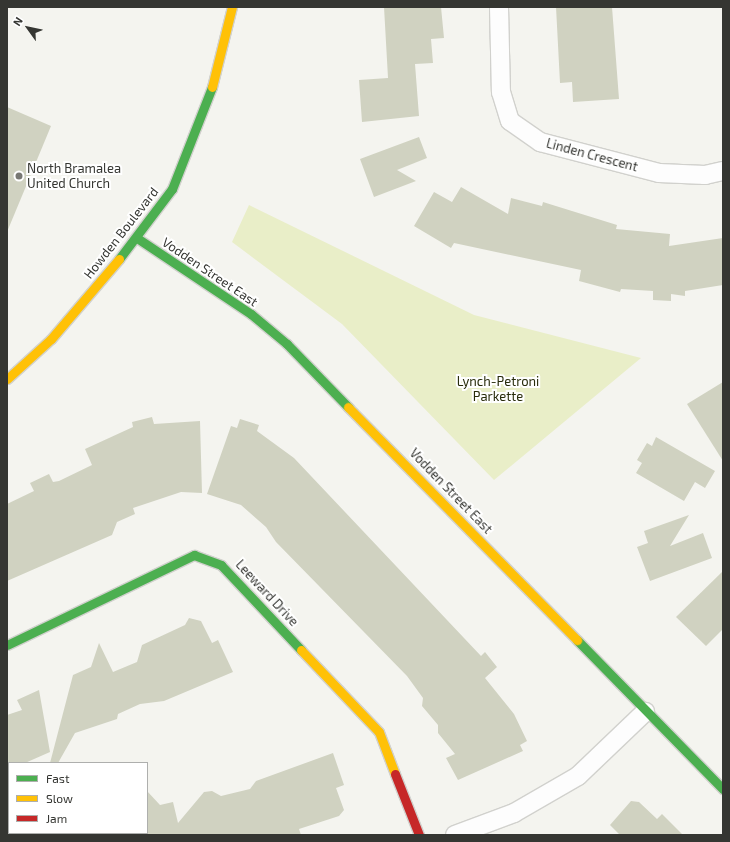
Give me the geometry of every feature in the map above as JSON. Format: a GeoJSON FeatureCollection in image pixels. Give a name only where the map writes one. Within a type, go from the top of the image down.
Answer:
{"type":"FeatureCollection","features":[{"type":"Feature","properties":{"kind":"street","name":"Howden Boulevard"},"geometry":{"type":"LineString","coordinates":[[7,379],[51,339],[137,238],[172,189],[190,150],[223,54],[232,7]]}},
{"type":"Feature","properties":{"kind":"street","name":"Linden Crescent"},"geometry":{"type":"LineString","coordinates":[[499,7],[501,92],[510,121],[540,142],[659,173],[705,175],[723,171]]}},
{"type":"Feature","properties":{"kind":"street","name":"Vodden Street East"},"geometry":{"type":"LineString","coordinates":[[137,238],[245,310],[286,344],[645,712],[723,789]]}},
{"type":"Feature","properties":{"kind":"street","name":"Leeward Drive"},"geometry":{"type":"LineString","coordinates":[[7,645],[194,555],[221,565],[380,732],[419,835]]}},
{"type":"Feature","properties":{"kind":"street"},"geometry":{"type":"LineString","coordinates":[[455,835],[514,813],[578,776],[645,712]]}},
{"type":"Feature","properties":{"kind":"green space","name":"Lynch-Petroni Parkette"},"geometry":{"type":"Polygon","coordinates":[[[249,205],[474,315],[641,358],[494,480],[342,324],[232,242],[249,205]]]}},
{"type":"Feature","properties":{"kind":"building"},"geometry":{"type":"Polygon","coordinates":[[[384,7],[441,7],[444,38],[431,39],[433,63],[415,64],[419,116],[362,122],[359,80],[388,78],[384,7]]]}},
{"type":"Feature","properties":{"kind":"building"},"geometry":{"type":"Polygon","coordinates":[[[556,7],[612,7],[619,99],[573,102],[572,82],[560,83],[556,7]]]}},
{"type":"Feature","properties":{"kind":"building","name":"North Bramalea United Church"},"geometry":{"type":"Polygon","coordinates":[[[7,107],[51,126],[7,232],[7,107]]]}},
{"type":"Feature","properties":{"kind":"building"},"geometry":{"type":"Polygon","coordinates":[[[419,137],[427,158],[397,170],[416,181],[374,197],[360,159],[419,137]]]}},
{"type":"Feature","properties":{"kind":"building"},"geometry":{"type":"Polygon","coordinates":[[[461,187],[508,214],[511,198],[542,206],[543,202],[617,225],[616,229],[670,234],[669,246],[723,238],[723,285],[685,291],[685,296],[671,294],[671,301],[653,300],[653,291],[621,289],[620,292],[579,281],[581,270],[454,243],[451,248],[414,226],[434,192],[452,202],[461,187]]]}},
{"type":"Feature","properties":{"kind":"building"},"geometry":{"type":"Polygon","coordinates":[[[723,382],[723,461],[687,404],[723,382]]]}},
{"type":"Feature","properties":{"kind":"building"},"geometry":{"type":"Polygon","coordinates":[[[152,417],[154,424],[200,421],[202,493],[181,492],[133,508],[135,514],[117,522],[112,535],[7,581],[7,504],[34,491],[30,483],[49,474],[53,482],[59,481],[92,465],[85,449],[133,427],[132,422],[152,417]]]}},
{"type":"Feature","properties":{"kind":"building"},"geometry":{"type":"Polygon","coordinates":[[[240,419],[259,425],[257,431],[294,458],[481,656],[485,652],[497,667],[485,678],[514,714],[527,741],[520,745],[523,751],[458,780],[446,758],[455,754],[438,733],[438,725],[422,706],[423,698],[407,676],[276,542],[266,527],[241,505],[207,494],[231,426],[237,428],[240,419]]]}},
{"type":"Feature","properties":{"kind":"building"},"geometry":{"type":"Polygon","coordinates":[[[656,437],[715,471],[705,488],[695,482],[684,501],[636,473],[642,463],[637,460],[647,443],[652,446],[656,437]]]}},
{"type":"Feature","properties":{"kind":"building"},"geometry":{"type":"Polygon","coordinates":[[[689,515],[670,546],[703,533],[712,558],[650,581],[637,547],[648,543],[644,531],[689,515]]]}},
{"type":"Feature","properties":{"kind":"building"},"geometry":{"type":"Polygon","coordinates":[[[723,571],[723,629],[706,646],[676,617],[723,571]]]}},
{"type":"Feature","properties":{"kind":"building"},"geometry":{"type":"Polygon","coordinates":[[[189,618],[201,621],[212,643],[218,640],[233,672],[164,701],[140,704],[118,714],[117,719],[75,733],[59,762],[50,762],[73,675],[91,667],[99,643],[113,672],[137,662],[142,645],[185,625],[189,618]]]}},
{"type":"Feature","properties":{"kind":"building"},"geometry":{"type":"Polygon","coordinates":[[[39,690],[50,752],[27,762],[7,763],[7,715],[22,710],[17,700],[39,690]]]}},
{"type":"Feature","properties":{"kind":"building"},"geometry":{"type":"Polygon","coordinates":[[[333,753],[344,785],[336,788],[344,810],[339,816],[299,829],[301,835],[147,835],[148,792],[160,805],[173,802],[178,823],[204,792],[212,791],[221,796],[250,789],[256,781],[333,753]]]}},
{"type":"Feature","properties":{"kind":"building"},"geometry":{"type":"Polygon","coordinates":[[[631,801],[639,802],[657,819],[662,814],[683,835],[620,835],[610,825],[631,801]]]}},
{"type":"Feature","properties":{"kind":"traffic: fast"},"geometry":{"type":"LineString","coordinates":[[119,259],[172,189],[212,87]]}},
{"type":"Feature","properties":{"kind":"traffic: fast"},"geometry":{"type":"LineString","coordinates":[[137,238],[251,314],[287,344],[348,407]]}},
{"type":"Feature","properties":{"kind":"traffic: fast"},"geometry":{"type":"LineString","coordinates":[[7,645],[194,555],[221,565],[301,650]]}},
{"type":"Feature","properties":{"kind":"traffic: fast"},"geometry":{"type":"LineString","coordinates":[[577,640],[723,789]]}},
{"type":"Feature","properties":{"kind":"traffic: slow"},"geometry":{"type":"LineString","coordinates":[[212,87],[232,7]]}},
{"type":"Feature","properties":{"kind":"traffic: slow"},"geometry":{"type":"LineString","coordinates":[[7,379],[51,339],[119,259]]}},
{"type":"Feature","properties":{"kind":"traffic: slow"},"geometry":{"type":"LineString","coordinates":[[348,407],[577,640]]}},
{"type":"Feature","properties":{"kind":"traffic: slow"},"geometry":{"type":"LineString","coordinates":[[301,650],[379,732],[395,774]]}},
{"type":"Feature","properties":{"kind":"traffic: jam"},"geometry":{"type":"LineString","coordinates":[[395,774],[419,835]]}},
{"type":"Feature","properties":{"kind":"place","name":"North Bramalea United Church"},"geometry":{"type":"Point","coordinates":[19,176]}}]}
